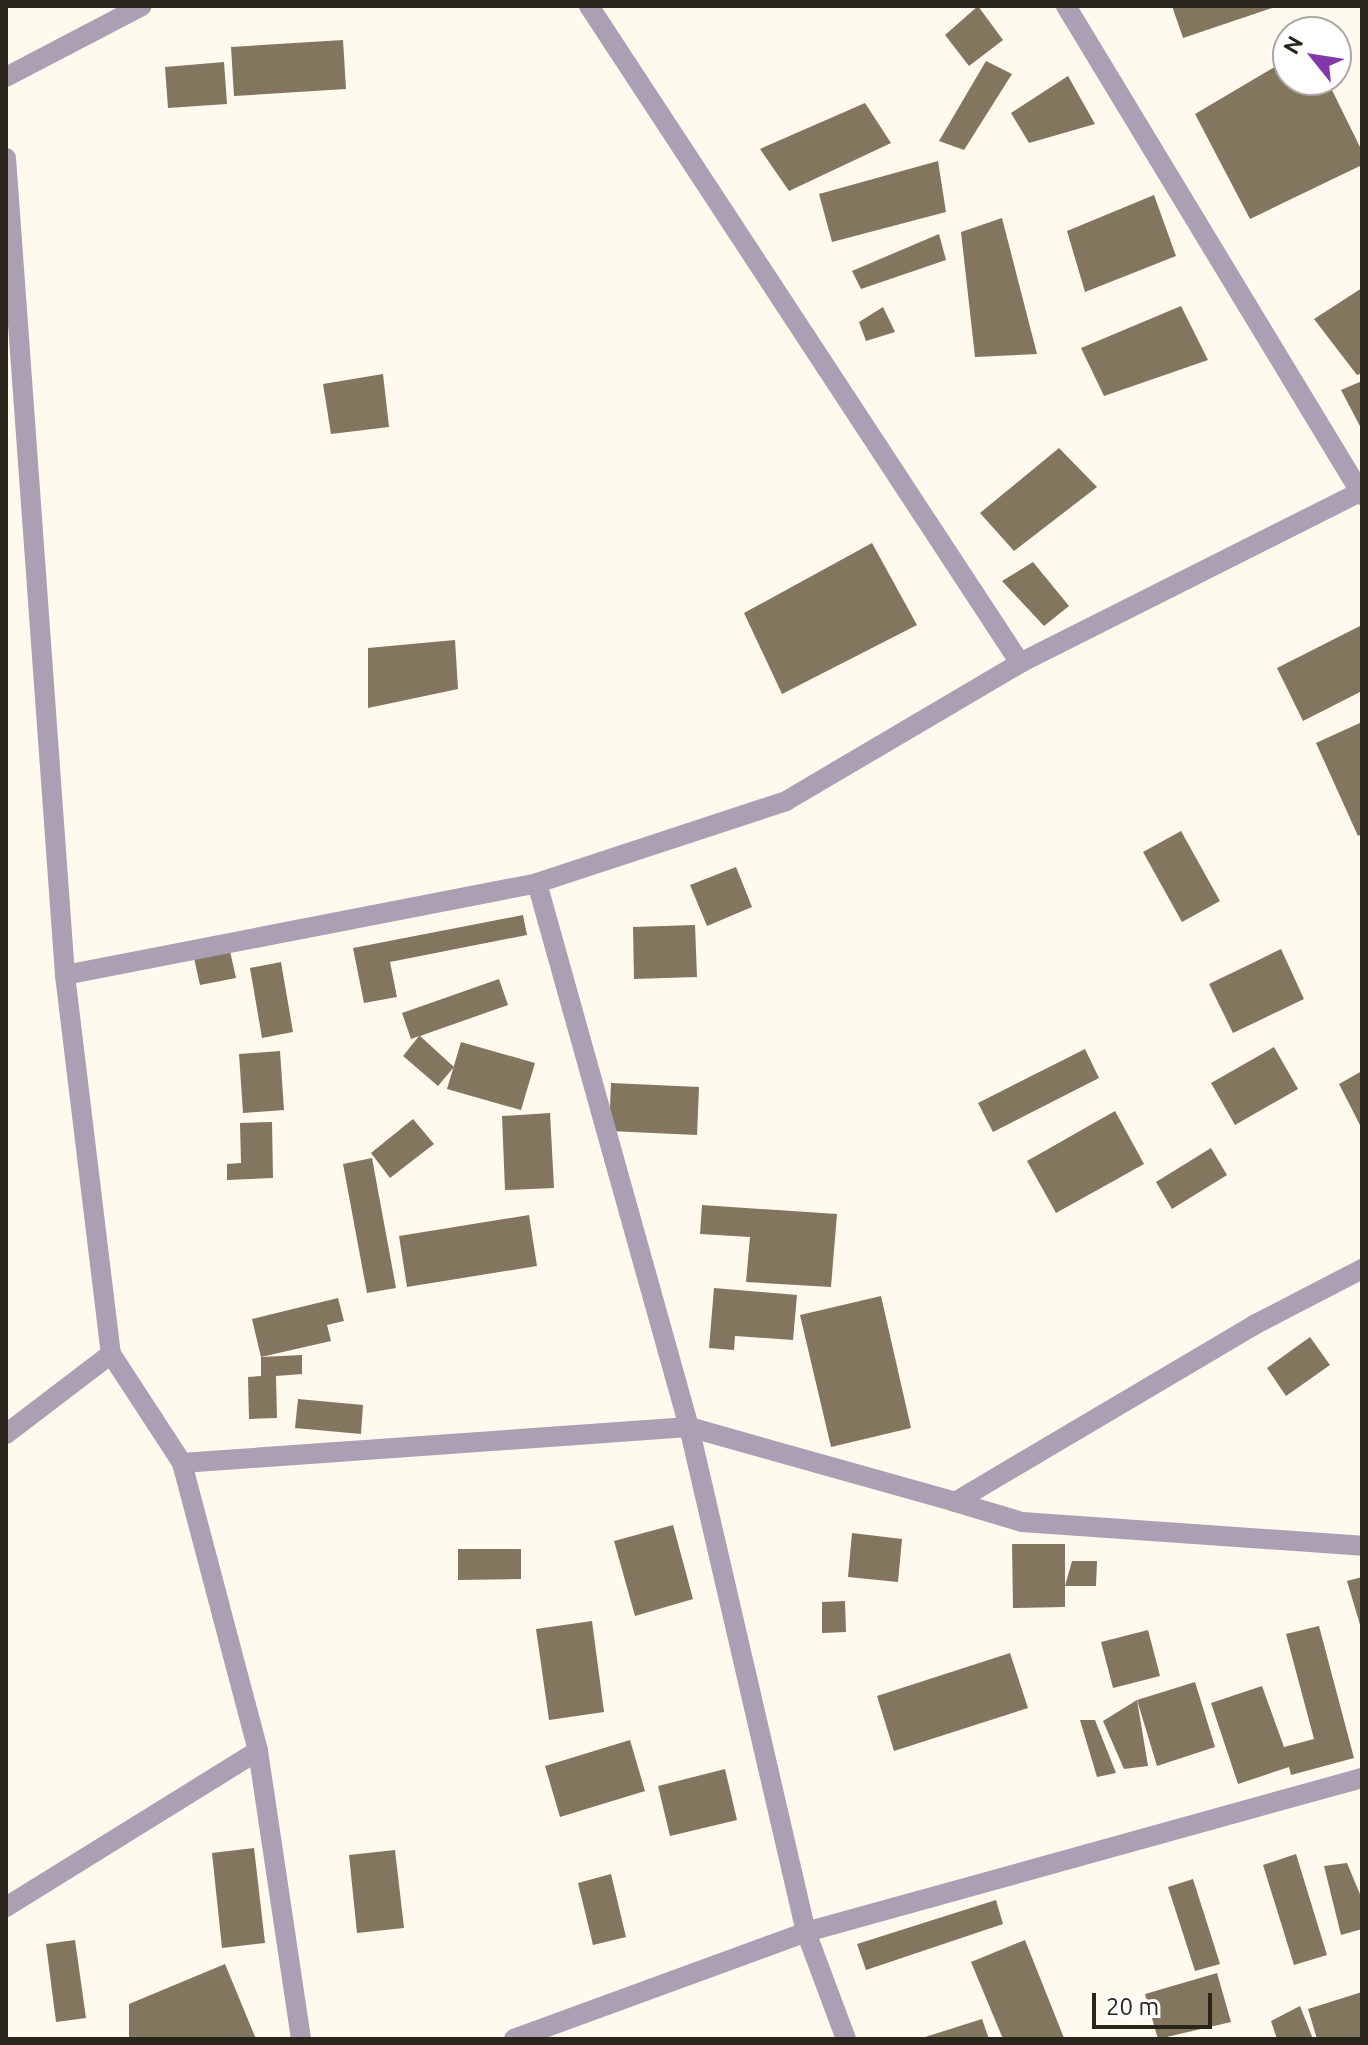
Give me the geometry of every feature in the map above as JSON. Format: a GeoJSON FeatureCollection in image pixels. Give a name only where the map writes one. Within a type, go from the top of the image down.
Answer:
{"type":"FeatureCollection","features":[{"type":"Feature","properties":{"kind":"street"},"geometry":{"type":"LineString","coordinates":[[6,77],[142,6]]}},
{"type":"Feature","properties":{"kind":"street"},"geometry":{"type":"LineString","coordinates":[[589,6],[1020,663]]}},
{"type":"Feature","properties":{"kind":"street"},"geometry":{"type":"LineString","coordinates":[[65,975],[537,883],[786,801],[1020,663],[1362,493],[1066,6]]}},
{"type":"Feature","properties":{"kind":"street"},"geometry":{"type":"LineString","coordinates":[[6,158],[65,975],[111,1354],[182,1463],[258,1751],[301,2039]]}},
{"type":"Feature","properties":{"kind":"street"},"geometry":{"type":"LineString","coordinates":[[537,883],[689,1427],[806,1932],[846,2039]]}},
{"type":"Feature","properties":{"kind":"street"},"geometry":{"type":"LineString","coordinates":[[955,1502],[1254,1325],[1362,1269]]}},
{"type":"Feature","properties":{"kind":"street"},"geometry":{"type":"LineString","coordinates":[[6,1434],[111,1354]]}},
{"type":"Feature","properties":{"kind":"street"},"geometry":{"type":"LineString","coordinates":[[182,1463],[689,1427],[1022,1522],[1362,1546]]}},
{"type":"Feature","properties":{"kind":"street"},"geometry":{"type":"LineString","coordinates":[[6,1907],[258,1751]]}},
{"type":"Feature","properties":{"kind":"street"},"geometry":{"type":"LineString","coordinates":[[514,2039],[806,1932],[1362,1778]]}},
{"type":"Feature","properties":{"kind":"building"},"geometry":{"type":"Polygon","coordinates":[[[978,6],[1003,40],[969,66],[945,35],[978,6]]]}},
{"type":"Feature","properties":{"kind":"building"},"geometry":{"type":"Polygon","coordinates":[[[1172,6],[1275,6],[1275,7],[1183,38],[1172,6]]]}},
{"type":"Feature","properties":{"kind":"building"},"geometry":{"type":"Polygon","coordinates":[[[343,40],[346,89],[234,96],[231,47],[343,40]]]}},
{"type":"Feature","properties":{"kind":"building"},"geometry":{"type":"Polygon","coordinates":[[[986,61],[1012,74],[964,150],[939,141],[986,61]]]}},
{"type":"Feature","properties":{"kind":"building"},"geometry":{"type":"Polygon","coordinates":[[[224,62],[227,104],[168,108],[165,67],[224,62]]]}},
{"type":"Feature","properties":{"kind":"building"},"geometry":{"type":"Polygon","coordinates":[[[1272,68],[1272,96],[1335,96],[1362,151],[1362,165],[1250,219],[1195,114],[1272,68]]]}},
{"type":"Feature","properties":{"kind":"building"},"geometry":{"type":"Polygon","coordinates":[[[1068,76],[1095,124],[1029,143],[1011,113],[1068,76]]]}},
{"type":"Feature","properties":{"kind":"building"},"geometry":{"type":"Polygon","coordinates":[[[865,103],[891,143],[789,191],[760,149],[865,103]]]}},
{"type":"Feature","properties":{"kind":"building"},"geometry":{"type":"Polygon","coordinates":[[[938,161],[946,212],[832,242],[819,194],[938,161]]]}},
{"type":"Feature","properties":{"kind":"building"},"geometry":{"type":"Polygon","coordinates":[[[1154,195],[1176,256],[1085,292],[1067,231],[1154,195]]]}},
{"type":"Feature","properties":{"kind":"building"},"geometry":{"type":"Polygon","coordinates":[[[1002,218],[1037,354],[975,357],[961,232],[1002,218]]]}},
{"type":"Feature","properties":{"kind":"building"},"geometry":{"type":"Polygon","coordinates":[[[939,234],[946,260],[861,289],[852,271],[939,234]]]}},
{"type":"Feature","properties":{"kind":"building"},"geometry":{"type":"Polygon","coordinates":[[[1362,288],[1362,373],[1357,375],[1314,319],[1362,288]]]}},
{"type":"Feature","properties":{"kind":"building"},"geometry":{"type":"Polygon","coordinates":[[[1181,306],[1208,360],[1104,396],[1081,348],[1181,306]]]}},
{"type":"Feature","properties":{"kind":"building"},"geometry":{"type":"Polygon","coordinates":[[[883,307],[895,332],[866,341],[859,322],[883,307]]]}},
{"type":"Feature","properties":{"kind":"building"},"geometry":{"type":"Polygon","coordinates":[[[383,374],[389,427],[331,434],[323,384],[383,374]]]}},
{"type":"Feature","properties":{"kind":"building"},"geometry":{"type":"Polygon","coordinates":[[[1362,381],[1362,430],[1341,390],[1362,381]]]}},
{"type":"Feature","properties":{"kind":"building"},"geometry":{"type":"Polygon","coordinates":[[[1059,448],[1097,487],[1014,551],[980,513],[1059,448]]]}},
{"type":"Feature","properties":{"kind":"building"},"geometry":{"type":"Polygon","coordinates":[[[872,543],[917,625],[782,694],[744,613],[872,543]]]}},
{"type":"Feature","properties":{"kind":"building"},"geometry":{"type":"Polygon","coordinates":[[[1033,562],[1069,606],[1044,626],[1002,581],[1033,562]]]}},
{"type":"Feature","properties":{"kind":"building"},"geometry":{"type":"Polygon","coordinates":[[[1362,625],[1362,691],[1303,721],[1277,668],[1362,625]]]}},
{"type":"Feature","properties":{"kind":"building"},"geometry":{"type":"Polygon","coordinates":[[[455,640],[458,689],[368,708],[368,648],[455,640]]]}},
{"type":"Feature","properties":{"kind":"building"},"geometry":{"type":"Polygon","coordinates":[[[1362,722],[1362,834],[1358,836],[1316,743],[1362,722]]]}},
{"type":"Feature","properties":{"kind":"building"},"geometry":{"type":"Polygon","coordinates":[[[1181,831],[1220,901],[1182,922],[1143,852],[1181,831]]]}},
{"type":"Feature","properties":{"kind":"building"},"geometry":{"type":"Polygon","coordinates":[[[736,867],[752,907],[707,926],[690,885],[736,867]]]}},
{"type":"Feature","properties":{"kind":"building"},"geometry":{"type":"Polygon","coordinates":[[[523,915],[527,935],[390,962],[397,997],[364,1003],[353,948],[523,915]]]}},
{"type":"Feature","properties":{"kind":"building"},"geometry":{"type":"Polygon","coordinates":[[[695,925],[697,977],[634,979],[633,927],[695,925]]]}},
{"type":"Feature","properties":{"kind":"building"},"geometry":{"type":"Polygon","coordinates":[[[1281,949],[1304,999],[1233,1033],[1209,984],[1281,949]]]}},
{"type":"Feature","properties":{"kind":"building"},"geometry":{"type":"Polygon","coordinates":[[[230,951],[236,978],[200,985],[194,958],[230,951]]]}},
{"type":"Feature","properties":{"kind":"building"},"geometry":{"type":"Polygon","coordinates":[[[281,962],[293,1032],[262,1038],[250,968],[281,962]]]}},
{"type":"Feature","properties":{"kind":"building"},"geometry":{"type":"Polygon","coordinates":[[[499,979],[508,1005],[420,1036],[454,1067],[438,1086],[403,1056],[419,1036],[411,1039],[402,1013],[499,979]]]}},
{"type":"Feature","properties":{"kind":"building"},"geometry":{"type":"Polygon","coordinates":[[[461,1042],[535,1063],[521,1110],[447,1089],[461,1042]]]}},
{"type":"Feature","properties":{"kind":"building"},"geometry":{"type":"Polygon","coordinates":[[[1274,1047],[1298,1089],[1235,1125],[1211,1083],[1274,1047]]]}},
{"type":"Feature","properties":{"kind":"building"},"geometry":{"type":"Polygon","coordinates":[[[1085,1049],[1099,1078],[993,1132],[978,1103],[1085,1049]]]}},
{"type":"Feature","properties":{"kind":"building"},"geometry":{"type":"Polygon","coordinates":[[[280,1051],[284,1110],[243,1113],[239,1054],[280,1051]]]}},
{"type":"Feature","properties":{"kind":"building"},"geometry":{"type":"Polygon","coordinates":[[[1362,1071],[1362,1129],[1339,1084],[1362,1071]]]}},
{"type":"Feature","properties":{"kind":"building"},"geometry":{"type":"Polygon","coordinates":[[[611,1083],[699,1087],[697,1135],[609,1131],[611,1083]]]}},
{"type":"Feature","properties":{"kind":"building"},"geometry":{"type":"Polygon","coordinates":[[[1115,1111],[1144,1164],[1056,1213],[1027,1161],[1115,1111]]]}},
{"type":"Feature","properties":{"kind":"building"},"geometry":{"type":"Polygon","coordinates":[[[550,1113],[554,1188],[505,1190],[502,1116],[550,1113]]]}},
{"type":"Feature","properties":{"kind":"building"},"geometry":{"type":"Polygon","coordinates":[[[413,1119],[434,1144],[390,1178],[371,1153],[413,1119]]]}},
{"type":"Feature","properties":{"kind":"building"},"geometry":{"type":"Polygon","coordinates":[[[272,1122],[273,1178],[227,1180],[227,1164],[241,1163],[240,1123],[272,1122]]]}},
{"type":"Feature","properties":{"kind":"building"},"geometry":{"type":"Polygon","coordinates":[[[1211,1148],[1227,1175],[1172,1209],[1156,1182],[1211,1148]]]}},
{"type":"Feature","properties":{"kind":"building"},"geometry":{"type":"Polygon","coordinates":[[[372,1158],[396,1288],[367,1293],[343,1164],[372,1158]]]}},
{"type":"Feature","properties":{"kind":"building"},"geometry":{"type":"Polygon","coordinates":[[[702,1205],[837,1214],[831,1287],[746,1282],[750,1237],[700,1234],[702,1205]]]}},
{"type":"Feature","properties":{"kind":"building"},"geometry":{"type":"Polygon","coordinates":[[[529,1215],[537,1266],[407,1287],[399,1236],[529,1215]]]}},
{"type":"Feature","properties":{"kind":"building"},"geometry":{"type":"Polygon","coordinates":[[[714,1288],[797,1295],[793,1340],[735,1336],[734,1350],[709,1348],[714,1288]]]}},
{"type":"Feature","properties":{"kind":"building"},"geometry":{"type":"Polygon","coordinates":[[[881,1296],[911,1428],[831,1447],[800,1315],[881,1296]]]}},
{"type":"Feature","properties":{"kind":"building"},"geometry":{"type":"Polygon","coordinates":[[[338,1298],[344,1321],[327,1325],[331,1341],[261,1357],[252,1319],[338,1298]]]}},
{"type":"Feature","properties":{"kind":"building"},"geometry":{"type":"Polygon","coordinates":[[[1310,1337],[1330,1365],[1286,1396],[1267,1368],[1310,1337]]]}},
{"type":"Feature","properties":{"kind":"building"},"geometry":{"type":"Polygon","coordinates":[[[302,1355],[302,1374],[276,1376],[277,1418],[249,1419],[248,1377],[261,1376],[261,1357],[302,1355]]]}},
{"type":"Feature","properties":{"kind":"building"},"geometry":{"type":"Polygon","coordinates":[[[298,1399],[363,1405],[361,1434],[295,1428],[298,1399]]]}},
{"type":"Feature","properties":{"kind":"building"},"geometry":{"type":"Polygon","coordinates":[[[673,1525],[693,1599],[635,1616],[614,1541],[673,1525]]]}},
{"type":"Feature","properties":{"kind":"building"},"geometry":{"type":"Polygon","coordinates":[[[852,1533],[902,1539],[898,1582],[848,1577],[852,1533]]]}},
{"type":"Feature","properties":{"kind":"building"},"geometry":{"type":"Polygon","coordinates":[[[1012,1544],[1065,1544],[1065,1607],[1013,1608],[1012,1544]]]}},
{"type":"Feature","properties":{"kind":"building"},"geometry":{"type":"Polygon","coordinates":[[[458,1549],[521,1549],[521,1579],[458,1580],[458,1549]]]}},
{"type":"Feature","properties":{"kind":"building"},"geometry":{"type":"Polygon","coordinates":[[[1072,1561],[1097,1561],[1096,1586],[1065,1586],[1072,1561]]]}},
{"type":"Feature","properties":{"kind":"building"},"geometry":{"type":"Polygon","coordinates":[[[1362,1577],[1362,1628],[1361,1628],[1347,1581],[1362,1577]]]}},
{"type":"Feature","properties":{"kind":"building"},"geometry":{"type":"Polygon","coordinates":[[[845,1601],[846,1632],[822,1633],[822,1602],[845,1601]]]}},
{"type":"Feature","properties":{"kind":"building"},"geometry":{"type":"Polygon","coordinates":[[[592,1621],[604,1712],[549,1720],[536,1629],[592,1621]]]}},
{"type":"Feature","properties":{"kind":"building"},"geometry":{"type":"Polygon","coordinates":[[[1319,1626],[1354,1758],[1291,1775],[1289,1767],[1238,1784],[1211,1703],[1262,1686],[1284,1747],[1314,1739],[1286,1634],[1319,1626]]]}},
{"type":"Feature","properties":{"kind":"building"},"geometry":{"type":"Polygon","coordinates":[[[1148,1630],[1160,1676],[1113,1688],[1101,1642],[1148,1630]]]}},
{"type":"Feature","properties":{"kind":"building"},"geometry":{"type":"Polygon","coordinates":[[[1010,1653],[1028,1708],[894,1751],[877,1696],[1010,1653]]]}},
{"type":"Feature","properties":{"kind":"building"},"geometry":{"type":"Polygon","coordinates":[[[1195,1682],[1215,1747],[1157,1766],[1137,1700],[1195,1682]]]}},
{"type":"Feature","properties":{"kind":"building"},"geometry":{"type":"Polygon","coordinates":[[[1137,1700],[1148,1766],[1124,1769],[1103,1721],[1137,1700]]]}},
{"type":"Feature","properties":{"kind":"building"},"geometry":{"type":"Polygon","coordinates":[[[1080,1720],[1095,1720],[1116,1773],[1097,1777],[1080,1720]]]}},
{"type":"Feature","properties":{"kind":"building"},"geometry":{"type":"Polygon","coordinates":[[[630,1740],[645,1791],[560,1817],[545,1766],[630,1740]]]}},
{"type":"Feature","properties":{"kind":"building"},"geometry":{"type":"Polygon","coordinates":[[[725,1769],[737,1820],[670,1836],[658,1786],[725,1769]]]}},
{"type":"Feature","properties":{"kind":"building"},"geometry":{"type":"Polygon","coordinates":[[[254,1848],[265,1943],[222,1948],[212,1853],[254,1848]]]}},
{"type":"Feature","properties":{"kind":"building"},"geometry":{"type":"Polygon","coordinates":[[[395,1850],[404,1928],[357,1933],[349,1855],[395,1850]]]}},
{"type":"Feature","properties":{"kind":"building"},"geometry":{"type":"Polygon","coordinates":[[[1296,1854],[1327,1955],[1294,1965],[1263,1865],[1296,1854]]]}},
{"type":"Feature","properties":{"kind":"building"},"geometry":{"type":"Polygon","coordinates":[[[1347,1863],[1362,1899],[1362,1929],[1341,1935],[1324,1866],[1347,1863]]]}},
{"type":"Feature","properties":{"kind":"building"},"geometry":{"type":"Polygon","coordinates":[[[611,1874],[626,1937],[593,1945],[578,1883],[611,1874]]]}},
{"type":"Feature","properties":{"kind":"building"},"geometry":{"type":"Polygon","coordinates":[[[1193,1879],[1220,1964],[1195,1971],[1168,1887],[1193,1879]]]}},
{"type":"Feature","properties":{"kind":"building"},"geometry":{"type":"Polygon","coordinates":[[[996,1900],[1003,1924],[866,1970],[857,1944],[996,1900]]]}},
{"type":"Feature","properties":{"kind":"building"},"geometry":{"type":"Polygon","coordinates":[[[75,1940],[86,2018],[56,2022],[46,1944],[75,1940]]]}},
{"type":"Feature","properties":{"kind":"building"},"geometry":{"type":"Polygon","coordinates":[[[1025,1940],[1064,2038],[1003,2039],[971,1962],[1025,1940]]]}},
{"type":"Feature","properties":{"kind":"building"},"geometry":{"type":"Polygon","coordinates":[[[225,1964],[256,2039],[129,2039],[129,2004],[225,1964]]]}},
{"type":"Feature","properties":{"kind":"building"},"geometry":{"type":"Polygon","coordinates":[[[1217,1973],[1231,2022],[1158,2039],[1145,1994],[1217,1973]]]}},
{"type":"Feature","properties":{"kind":"building"},"geometry":{"type":"Polygon","coordinates":[[[1362,1992],[1362,2039],[1317,2039],[1308,2009],[1362,1992]]]}},
{"type":"Feature","properties":{"kind":"building"},"geometry":{"type":"Polygon","coordinates":[[[1300,2006],[1313,2039],[1277,2039],[1271,2021],[1300,2006]]]}},
{"type":"Feature","properties":{"kind":"building"},"geometry":{"type":"Polygon","coordinates":[[[982,2019],[989,2039],[922,2039],[922,2038],[982,2019]]]}}]}
